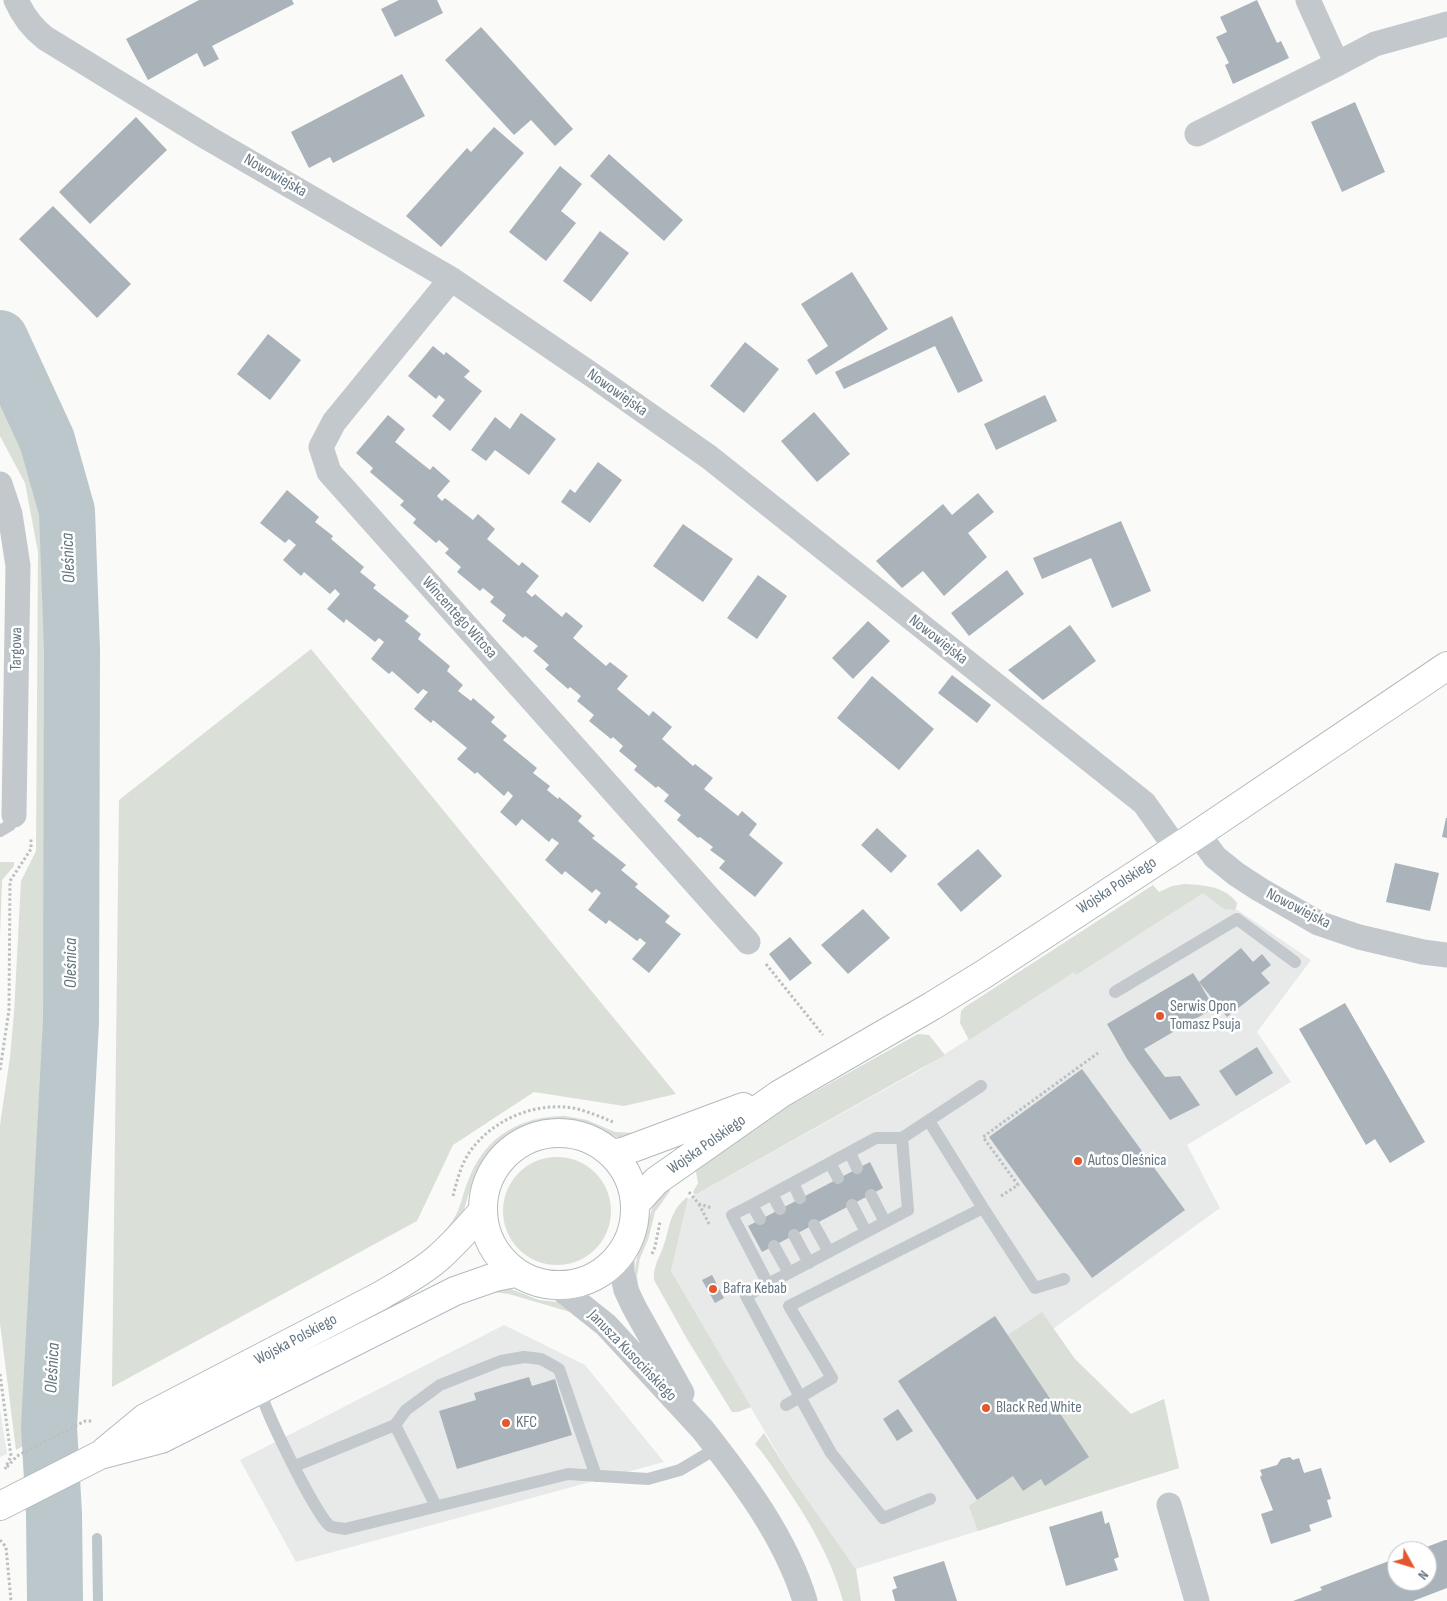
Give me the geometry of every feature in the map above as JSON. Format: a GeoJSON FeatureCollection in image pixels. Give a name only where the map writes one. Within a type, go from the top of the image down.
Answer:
{"type":"FeatureCollection","features":[{"type":"Feature","properties":{"kind":"main road","name":"Wojska Polskiego"},"geometry":{"type":"LineString","coordinates":[[638,1201],[656,1182],[676,1166],[780,1094],[984,974],[1187,841],[1447,666]]}},
{"type":"Feature","properties":{"kind":"main road","name":"Wojska Polskiego"},"geometry":{"type":"LineString","coordinates":[[613,1154],[780,1094]]}},
{"type":"Feature","properties":{"kind":"main road"},"geometry":{"type":"LineString","coordinates":[[555,1134],[577,1135],[596,1142],[613,1154],[629,1173],[638,1201],[632,1234],[622,1252],[611,1266],[594,1278],[558,1286],[535,1282],[515,1273],[498,1255],[486,1235],[481,1212],[484,1189],[493,1168],[510,1150],[531,1138],[555,1134]]}},
{"type":"Feature","properties":{"kind":"main road","name":"Wojska Polskiego"},"geometry":{"type":"LineString","coordinates":[[10,1501],[95,1457],[145,1418],[412,1278],[438,1258],[458,1239],[481,1212]]}},
{"type":"Feature","properties":{"kind":"main road","name":"Wojska Polskiego"},"geometry":{"type":"LineString","coordinates":[[95,1457],[161,1439],[455,1291],[496,1277],[515,1273]]}},
{"type":"Feature","properties":{"kind":"street","name":"Nowowiejska"},"geometry":{"type":"LineString","coordinates":[[16,0],[22,15],[45,38],[208,138],[451,279],[709,457],[1144,803],[1187,841],[1215,857],[1259,890],[1318,922],[1367,939],[1423,952],[1447,955]]}},
{"type":"Feature","properties":{"kind":"street"},"geometry":{"type":"LineString","coordinates":[[1308,0],[1337,64]]}},
{"type":"Feature","properties":{"kind":"street"},"geometry":{"type":"LineString","coordinates":[[1197,134],[1376,44],[1447,24]]}},
{"type":"Feature","properties":{"kind":"street","name":"Wincentego Witosa"},"geometry":{"type":"LineString","coordinates":[[451,279],[334,422],[321,447],[329,472],[748,942]]}},
{"type":"Feature","properties":{"kind":"street","name":"Targowa"},"geometry":{"type":"LineString","coordinates":[[0,484],[10,514],[18,566],[8,760],[15,826]]}},
{"type":"Feature","properties":{"kind":"street","name":"Janusza Kusocińskiego"},"geometry":{"type":"LineString","coordinates":[[622,1252],[622,1272],[626,1290],[634,1307],[710,1439],[775,1533],[806,1601]]}},
{"type":"Feature","properties":{"kind":"street","name":"Janusza Kusocińskiego"},"geometry":{"type":"LineString","coordinates":[[558,1286],[606,1325],[710,1439]]}},
{"type":"Feature","properties":{"kind":"street"},"geometry":{"type":"LineString","coordinates":[[1169,1504],[1197,1601]]}},
{"type":"Feature","properties":{"kind":"lane"},"geometry":{"type":"LineString","coordinates":[[1115,992],[1237,919],[1295,962]]}},
{"type":"Feature","properties":{"kind":"lane"},"geometry":{"type":"LineString","coordinates":[[768,1284],[732,1215],[876,1138],[902,1138],[981,1086]]}},
{"type":"Feature","properties":{"kind":"lane"},"geometry":{"type":"LineString","coordinates":[[929,1120],[982,1208],[1035,1288],[1064,1278]]}},
{"type":"Feature","properties":{"kind":"lane"},"geometry":{"type":"LineString","coordinates":[[902,1138],[908,1210],[746,1296],[831,1453],[883,1518],[930,1499]]}},
{"type":"Feature","properties":{"kind":"lane"},"geometry":{"type":"LineString","coordinates":[[850,1153],[857,1168]]}},
{"type":"Feature","properties":{"kind":"lane"},"geometry":{"type":"LineString","coordinates":[[830,1163],[838,1178]]}},
{"type":"Feature","properties":{"kind":"lane"},"geometry":{"type":"LineString","coordinates":[[792,1183],[800,1198]]}},
{"type":"Feature","properties":{"kind":"lane"},"geometry":{"type":"LineString","coordinates":[[772,1194],[780,1209]]}},
{"type":"Feature","properties":{"kind":"lane"},"geometry":{"type":"LineString","coordinates":[[871,1195],[885,1222]]}},
{"type":"Feature","properties":{"kind":"lane"},"geometry":{"type":"LineString","coordinates":[[752,1205],[760,1219]]}},
{"type":"Feature","properties":{"kind":"lane"},"geometry":{"type":"LineString","coordinates":[[852,1205],[866,1232]]}},
{"type":"Feature","properties":{"kind":"lane"},"geometry":{"type":"LineString","coordinates":[[786,1405],[832,1378],[789,1306],[982,1208]]}},
{"type":"Feature","properties":{"kind":"lane"},"geometry":{"type":"LineString","coordinates":[[814,1225],[829,1252]]}},
{"type":"Feature","properties":{"kind":"lane"},"geometry":{"type":"LineString","coordinates":[[794,1235],[809,1263]]}},
{"type":"Feature","properties":{"kind":"lane"},"geometry":{"type":"LineString","coordinates":[[774,1246],[789,1273]]}},
{"type":"Feature","properties":{"kind":"lane"},"geometry":{"type":"LineString","coordinates":[[295,1466],[395,1425],[406,1410],[440,1385],[501,1361],[524,1357],[541,1359],[559,1370],[596,1476]]}},
{"type":"Feature","properties":{"kind":"lane"},"geometry":{"type":"LineString","coordinates":[[262,1358],[260,1390],[267,1409],[321,1516],[331,1526],[345,1529],[568,1474],[648,1479],[680,1470],[710,1439]]}},
{"type":"Feature","properties":{"kind":"lane"},"geometry":{"type":"LineString","coordinates":[[395,1425],[436,1506]]}},
{"type":"Feature","properties":{"kind":"path"},"geometry":{"type":"LineString","coordinates":[[0,1070],[9,1010],[10,881],[31,849],[15,826]]}},
{"type":"Feature","properties":{"kind":"path"},"geometry":{"type":"LineString","coordinates":[[748,942],[823,1036]]}},
{"type":"Feature","properties":{"kind":"path"},"geometry":{"type":"LineString","coordinates":[[982,1208],[1018,1185],[982,1137],[1098,1053]]}},
{"type":"Feature","properties":{"kind":"path"},"geometry":{"type":"LineString","coordinates":[[452,1202],[459,1172],[471,1151],[485,1134],[504,1121],[526,1111],[552,1107],[573,1108],[613,1122]]}},
{"type":"Feature","properties":{"kind":"path"},"geometry":{"type":"LineString","coordinates":[[676,1166],[692,1197],[699,1204],[732,1215]]}},
{"type":"Feature","properties":{"kind":"path"},"geometry":{"type":"LineString","coordinates":[[651,1255],[655,1247],[662,1216]]}},
{"type":"Feature","properties":{"kind":"path"},"geometry":{"type":"LineString","coordinates":[[0,1374],[11,1456],[4,1470]]}},
{"type":"Feature","properties":{"kind":"path"},"geometry":{"type":"LineString","coordinates":[[0,1473],[17,1456],[85,1421],[98,1422]]}},
{"type":"Feature","properties":{"kind":"path"},"geometry":{"type":"LineString","coordinates":[[0,1540],[6,1547],[11,1601]]}},
{"type":"Feature","properties":{"kind":"shaded area"},"geometry":{"type":"Polygon","coordinates":[[[0,368],[35,441],[55,510],[61,644],[55,1025],[39,1437],[16,1450],[0,1323],[0,1125],[14,1013],[21,881],[36,851],[38,552],[25,483],[0,436],[0,368]]]}},
{"type":"Feature","properties":{"kind":"shaded area"},"geometry":{"type":"Polygon","coordinates":[[[311,649],[676,1094],[624,1106],[534,1092],[453,1145],[417,1221],[112,1387],[119,800],[311,649]]]}},
{"type":"Feature","properties":{"kind":"shaded area"},"geometry":{"type":"Polygon","coordinates":[[[0,862],[14,862],[14,866],[2,880],[0,937],[0,862]]]}},
{"type":"Feature","properties":{"kind":"shaded area"},"geometry":{"type":"Polygon","coordinates":[[[1185,884],[1213,887],[1220,890],[1232,897],[1237,903],[1236,908],[1234,910],[1224,909],[1203,893],[1076,975],[1074,972],[969,1040],[960,1023],[961,1011],[965,1007],[1153,885],[1159,892],[1172,886],[1185,884]]]}},
{"type":"Feature","properties":{"kind":"shaded area"},"geometry":{"type":"Polygon","coordinates":[[[1208,890],[1311,960],[1257,1032],[1291,1082],[1187,1145],[1220,1208],[1053,1329],[1075,1359],[1131,1414],[1164,1399],[1179,1468],[856,1569],[792,1478],[671,1271],[688,1199],[920,1070],[1197,892],[1208,890]]]}},
{"type":"Feature","properties":{"kind":"shaded area"},"geometry":{"type":"Polygon","coordinates":[[[918,1034],[929,1035],[945,1055],[695,1195],[693,1192],[698,1183],[695,1167],[766,1119],[918,1034]]]}},
{"type":"Feature","properties":{"kind":"shaded area"},"geometry":{"type":"Polygon","coordinates":[[[565,1116],[587,1120],[615,1132],[636,1133],[624,1138],[616,1137],[590,1126],[559,1120],[539,1122],[511,1133],[493,1147],[479,1166],[462,1216],[439,1242],[439,1237],[456,1215],[477,1162],[496,1139],[521,1124],[549,1117],[565,1116]]]}},
{"type":"Feature","properties":{"kind":"shaded area"},"geometry":{"type":"Polygon","coordinates":[[[557,1157],[578,1161],[595,1173],[607,1190],[611,1211],[607,1232],[595,1249],[578,1261],[557,1265],[536,1261],[519,1249],[507,1232],[503,1211],[507,1190],[519,1173],[536,1161],[557,1157]]]}},
{"type":"Feature","properties":{"kind":"shaded area"},"geometry":{"type":"Polygon","coordinates":[[[668,1186],[670,1191],[655,1212],[648,1240],[640,1258],[637,1276],[639,1290],[634,1276],[637,1256],[653,1206],[668,1186]]]}},
{"type":"Feature","properties":{"kind":"shaded area"},"geometry":{"type":"Polygon","coordinates":[[[687,1197],[671,1271],[751,1407],[738,1412],[732,1412],[687,1339],[654,1280],[655,1268],[670,1222],[676,1209],[687,1197]]]}},
{"type":"Feature","properties":{"kind":"shaded area"},"geometry":{"type":"Polygon","coordinates":[[[502,1288],[511,1289],[539,1300],[557,1302],[570,1312],[509,1294],[491,1292],[502,1288]]]}},
{"type":"Feature","properties":{"kind":"shaded area"},"geometry":{"type":"Polygon","coordinates":[[[1042,1312],[1075,1359],[1131,1414],[1164,1399],[1179,1468],[978,1531],[969,1506],[1013,1476],[1041,1479],[1045,1486],[1089,1457],[1008,1335],[1042,1312]]]}},
{"type":"Feature","properties":{"kind":"shaded area"},"geometry":{"type":"Polygon","coordinates":[[[504,1325],[585,1365],[664,1462],[296,1562],[240,1460],[504,1325]]]}},
{"type":"Feature","properties":{"kind":"shaded area"},"geometry":{"type":"Polygon","coordinates":[[[0,1409],[7,1454],[0,1457],[0,1409]]]}},
{"type":"Feature","properties":{"kind":"shaded area"},"geometry":{"type":"Polygon","coordinates":[[[764,1433],[792,1478],[856,1569],[861,1601],[843,1601],[832,1569],[810,1524],[792,1495],[755,1444],[764,1433]]]}},
{"type":"Feature","properties":{"kind":"building"},"geometry":{"type":"Polygon","coordinates":[[[199,0],[292,0],[294,4],[212,46],[219,59],[204,67],[197,53],[148,80],[126,39],[199,0]]]}},
{"type":"Feature","properties":{"kind":"building"},"geometry":{"type":"Polygon","coordinates":[[[399,0],[437,0],[443,13],[395,37],[381,9],[399,0]]]}},
{"type":"Feature","properties":{"kind":"building"},"geometry":{"type":"Polygon","coordinates":[[[1257,0],[1277,43],[1281,41],[1289,58],[1233,84],[1225,65],[1229,63],[1216,37],[1227,32],[1220,17],[1257,0]]]}},
{"type":"Feature","properties":{"kind":"building"},"geometry":{"type":"Polygon","coordinates":[[[481,27],[573,129],[555,146],[531,120],[514,135],[445,60],[481,27]]]}},
{"type":"Feature","properties":{"kind":"building"},"geometry":{"type":"Polygon","coordinates":[[[402,74],[425,116],[333,163],[330,157],[309,168],[291,132],[402,74]]]}},
{"type":"Feature","properties":{"kind":"building"},"geometry":{"type":"Polygon","coordinates":[[[1355,102],[1385,172],[1342,192],[1311,122],[1355,102]]]}},
{"type":"Feature","properties":{"kind":"building"},"geometry":{"type":"Polygon","coordinates":[[[136,117],[167,150],[90,224],[59,192],[136,117]]]}},
{"type":"Feature","properties":{"kind":"building"},"geometry":{"type":"Polygon","coordinates":[[[494,127],[524,153],[441,247],[406,216],[467,148],[471,152],[494,127]]]}},
{"type":"Feature","properties":{"kind":"building"},"geometry":{"type":"Polygon","coordinates":[[[609,154],[683,220],[664,241],[590,176],[609,154]]]}},
{"type":"Feature","properties":{"kind":"building"},"geometry":{"type":"Polygon","coordinates":[[[560,166],[582,184],[561,211],[576,223],[546,261],[509,232],[560,166]]]}},
{"type":"Feature","properties":{"kind":"building"},"geometry":{"type":"Polygon","coordinates":[[[53,206],[131,284],[97,318],[19,239],[53,206]]]}},
{"type":"Feature","properties":{"kind":"building"},"geometry":{"type":"Polygon","coordinates":[[[600,231],[629,253],[591,302],[563,281],[600,231]]]}},
{"type":"Feature","properties":{"kind":"building"},"geometry":{"type":"Polygon","coordinates":[[[852,272],[888,329],[816,375],[807,360],[828,346],[801,304],[852,272]]]}},
{"type":"Feature","properties":{"kind":"building"},"geometry":{"type":"Polygon","coordinates":[[[952,316],[983,381],[958,393],[935,346],[844,389],[835,372],[952,316]]]}},
{"type":"Feature","properties":{"kind":"building"},"geometry":{"type":"Polygon","coordinates":[[[268,334],[301,360],[270,400],[237,374],[268,334]]]}},
{"type":"Feature","properties":{"kind":"building"},"geometry":{"type":"Polygon","coordinates":[[[745,342],[779,369],[744,413],[710,386],[745,342]]]}},
{"type":"Feature","properties":{"kind":"building"},"geometry":{"type":"Polygon","coordinates":[[[433,346],[444,355],[446,352],[470,371],[464,377],[482,391],[450,431],[432,416],[445,400],[439,395],[436,399],[408,376],[433,346]]]}},
{"type":"Feature","properties":{"kind":"building"},"geometry":{"type":"Polygon","coordinates":[[[1045,395],[1057,421],[996,450],[984,424],[1045,395]]]}},
{"type":"Feature","properties":{"kind":"building"},"geometry":{"type":"Polygon","coordinates":[[[814,412],[850,454],[817,482],[781,441],[814,412]]]}},
{"type":"Feature","properties":{"kind":"building"},"geometry":{"type":"Polygon","coordinates":[[[521,413],[556,439],[529,475],[495,450],[486,461],[471,450],[495,417],[510,429],[521,413]]]}},
{"type":"Feature","properties":{"kind":"building"},"geometry":{"type":"Polygon","coordinates":[[[388,415],[405,429],[395,442],[430,470],[433,466],[450,481],[437,496],[442,501],[445,498],[473,520],[478,514],[495,529],[487,539],[519,566],[522,562],[539,576],[526,592],[532,597],[535,594],[562,617],[566,612],[583,626],[573,638],[606,666],[610,662],[628,676],[617,689],[649,716],[653,711],[672,727],[662,739],[693,766],[695,764],[713,778],[704,789],[738,816],[742,811],[757,824],[749,835],[783,863],[755,897],[719,868],[725,861],[710,850],[713,847],[700,837],[698,838],[677,820],[681,815],[664,801],[669,795],[658,786],[656,788],[634,770],[637,766],[619,751],[623,746],[589,721],[594,715],[577,701],[581,696],[570,687],[568,689],[545,669],[549,665],[533,651],[538,646],[525,636],[523,638],[502,621],[506,615],[490,602],[494,597],[483,588],[480,591],[457,572],[461,567],[445,553],[449,549],[439,540],[436,543],[413,523],[416,519],[400,505],[404,501],[370,472],[373,468],[356,453],[388,415]]]}},
{"type":"Feature","properties":{"kind":"building"},"geometry":{"type":"Polygon","coordinates":[[[598,462],[622,480],[590,523],[561,502],[570,489],[575,493],[598,462]]]}},
{"type":"Feature","properties":{"kind":"building"},"geometry":{"type":"Polygon","coordinates":[[[287,490],[319,517],[315,522],[333,536],[331,539],[364,567],[360,572],[376,585],[373,588],[409,616],[405,621],[421,634],[418,639],[450,666],[447,671],[463,685],[458,691],[471,701],[473,698],[495,717],[491,722],[507,736],[503,740],[537,768],[533,773],[550,786],[547,790],[558,799],[559,797],[582,816],[578,821],[595,836],[592,838],[626,865],[621,870],[638,884],[635,887],[670,916],[665,922],[681,934],[649,973],[632,959],[646,943],[640,938],[637,941],[609,920],[606,924],[588,910],[601,893],[596,889],[592,893],[565,871],[562,875],[545,860],[559,843],[552,838],[549,842],[522,819],[516,826],[500,812],[513,796],[508,791],[504,796],[477,772],[475,774],[457,759],[467,748],[433,720],[431,723],[414,709],[428,692],[423,689],[418,694],[392,671],[389,674],[371,659],[384,642],[379,638],[375,642],[346,619],[344,623],[327,609],[340,594],[335,589],[330,594],[304,572],[301,576],[283,560],[296,545],[289,539],[285,543],[260,523],[287,490]]]}},
{"type":"Feature","properties":{"kind":"building"},"geometry":{"type":"Polygon","coordinates":[[[978,493],[994,512],[968,533],[987,557],[944,596],[923,571],[902,588],[876,561],[943,504],[952,515],[978,493]]]}},
{"type":"Feature","properties":{"kind":"building"},"geometry":{"type":"Polygon","coordinates":[[[1121,521],[1151,591],[1112,608],[1091,558],[1042,579],[1033,558],[1121,521]]]}},
{"type":"Feature","properties":{"kind":"building"},"geometry":{"type":"Polygon","coordinates":[[[683,524],[733,559],[703,602],[653,566],[683,524]]]}},
{"type":"Feature","properties":{"kind":"building"},"geometry":{"type":"Polygon","coordinates":[[[1007,570],[1024,594],[969,636],[951,613],[1007,570]]]}},
{"type":"Feature","properties":{"kind":"building"},"geometry":{"type":"Polygon","coordinates":[[[758,575],[787,596],[757,639],[727,618],[758,575]]]}},
{"type":"Feature","properties":{"kind":"building"},"geometry":{"type":"Polygon","coordinates":[[[868,621],[890,641],[853,679],[832,658],[868,621]]]}},
{"type":"Feature","properties":{"kind":"building"},"geometry":{"type":"Polygon","coordinates":[[[1070,625],[1096,661],[1043,700],[1008,670],[1070,625]]]}},
{"type":"Feature","properties":{"kind":"building"},"geometry":{"type":"Polygon","coordinates":[[[952,675],[991,705],[977,723],[938,693],[952,675]]]}},
{"type":"Feature","properties":{"kind":"building"},"geometry":{"type":"Polygon","coordinates":[[[872,676],[934,729],[899,770],[837,718],[872,676]]]}},
{"type":"Feature","properties":{"kind":"building"},"geometry":{"type":"Polygon","coordinates":[[[1447,818],[1447,838],[1442,837],[1447,818]]]}},
{"type":"Feature","properties":{"kind":"building"},"geometry":{"type":"Polygon","coordinates":[[[877,828],[907,856],[891,873],[861,845],[877,828]]]}},
{"type":"Feature","properties":{"kind":"building"},"geometry":{"type":"Polygon","coordinates":[[[978,849],[1002,876],[961,912],[937,884],[978,849]]]}},
{"type":"Feature","properties":{"kind":"building"},"geometry":{"type":"Polygon","coordinates":[[[1395,863],[1439,873],[1430,911],[1386,902],[1395,863]]]}},
{"type":"Feature","properties":{"kind":"building"},"geometry":{"type":"Polygon","coordinates":[[[863,909],[890,938],[848,974],[821,945],[863,909]]]}},
{"type":"Feature","properties":{"kind":"building"},"geometry":{"type":"Polygon","coordinates":[[[790,937],[812,963],[790,981],[769,954],[790,937]]]}},
{"type":"Feature","properties":{"kind":"building"},"geometry":{"type":"Polygon","coordinates":[[[1241,948],[1253,962],[1262,954],[1271,965],[1261,973],[1270,983],[1227,1017],[1199,982],[1241,948]]]}},
{"type":"Feature","properties":{"kind":"building","name":"Serwis Opon Tomasz Psuja"},"geometry":{"type":"Polygon","coordinates":[[[1193,973],[1214,1008],[1144,1049],[1165,1077],[1180,1076],[1200,1105],[1170,1120],[1127,1059],[1107,1024],[1193,973]]]}},
{"type":"Feature","properties":{"kind":"building"},"geometry":{"type":"Polygon","coordinates":[[[1345,1003],[1425,1142],[1390,1163],[1375,1139],[1366,1145],[1299,1029],[1345,1003]]]}},
{"type":"Feature","properties":{"kind":"building"},"geometry":{"type":"Polygon","coordinates":[[[1257,1047],[1273,1073],[1236,1096],[1219,1071],[1257,1047]]]}},
{"type":"Feature","properties":{"kind":"building","name":"Autos Oleśnica"},"geometry":{"type":"Polygon","coordinates":[[[1082,1069],[1185,1210],[1092,1278],[989,1137],[1082,1069]]]}},
{"type":"Feature","properties":{"kind":"building"},"geometry":{"type":"Polygon","coordinates":[[[870,1162],[883,1188],[762,1252],[748,1226],[870,1162]]]}},
{"type":"Feature","properties":{"kind":"building","name":"Bafra Kebab"},"geometry":{"type":"Polygon","coordinates":[[[712,1275],[724,1298],[715,1303],[702,1280],[712,1275]]]}},
{"type":"Feature","properties":{"kind":"building","name":"Black Red White"},"geometry":{"type":"Polygon","coordinates":[[[995,1316],[1089,1457],[1045,1486],[1041,1479],[1023,1491],[1013,1476],[977,1500],[898,1381],[995,1316]]]}},
{"type":"Feature","properties":{"kind":"building","name":"KFC"},"geometry":{"type":"Polygon","coordinates":[[[529,1377],[532,1386],[555,1379],[572,1435],[457,1469],[439,1411],[476,1400],[474,1393],[529,1377]]]}},
{"type":"Feature","properties":{"kind":"building"},"geometry":{"type":"Polygon","coordinates":[[[898,1409],[913,1431],[897,1441],[883,1419],[898,1409]]]}},
{"type":"Feature","properties":{"kind":"building"},"geometry":{"type":"Polygon","coordinates":[[[1290,1457],[1293,1460],[1299,1458],[1304,1473],[1321,1468],[1331,1499],[1327,1500],[1332,1517],[1309,1525],[1311,1531],[1271,1544],[1261,1514],[1273,1510],[1260,1477],[1262,1475],[1260,1470],[1277,1465],[1281,1459],[1290,1457]]]}},
{"type":"Feature","properties":{"kind":"building"},"geometry":{"type":"Polygon","coordinates":[[[1102,1511],[1105,1524],[1109,1522],[1119,1557],[1114,1559],[1118,1570],[1066,1586],[1049,1527],[1102,1511]]]}},
{"type":"Feature","properties":{"kind":"building"},"geometry":{"type":"Polygon","coordinates":[[[1447,1540],[1447,1588],[1413,1601],[1293,1601],[1322,1590],[1320,1587],[1387,1562],[1387,1591],[1437,1591],[1437,1543],[1447,1540]]]}},
{"type":"Feature","properties":{"kind":"building"},"geometry":{"type":"Polygon","coordinates":[[[944,1561],[957,1601],[895,1601],[892,1590],[897,1588],[893,1577],[944,1561]]]}},
{"type":"Feature","properties":{"kind":"waterway","name":"Oleśnica"},"geometry":{"type":"LineString","coordinates":[[0,338],[47,440],[67,511],[72,650],[71,1022],[49,1427],[54,1514],[55,1601]]}},
{"type":"Feature","properties":{"kind":"waterway"},"geometry":{"type":"LineString","coordinates":[[97,1538],[98,1601]]}},
{"type":"Feature","properties":{"kind":"place","name":"Serwis Opon Tomasz Psuja"},"geometry":{"type":"Point","coordinates":[1160,1016]}},
{"type":"Feature","properties":{"kind":"place","name":"Autos Oleśnica"},"geometry":{"type":"Point","coordinates":[1078,1161]}},
{"type":"Feature","properties":{"kind":"place","name":"Bafra Kebab"},"geometry":{"type":"Point","coordinates":[713,1289]}},
{"type":"Feature","properties":{"kind":"place","name":"Black Red White"},"geometry":{"type":"Point","coordinates":[986,1408]}},
{"type":"Feature","properties":{"kind":"place","name":"KFC"},"geometry":{"type":"Point","coordinates":[506,1423]}}]}
